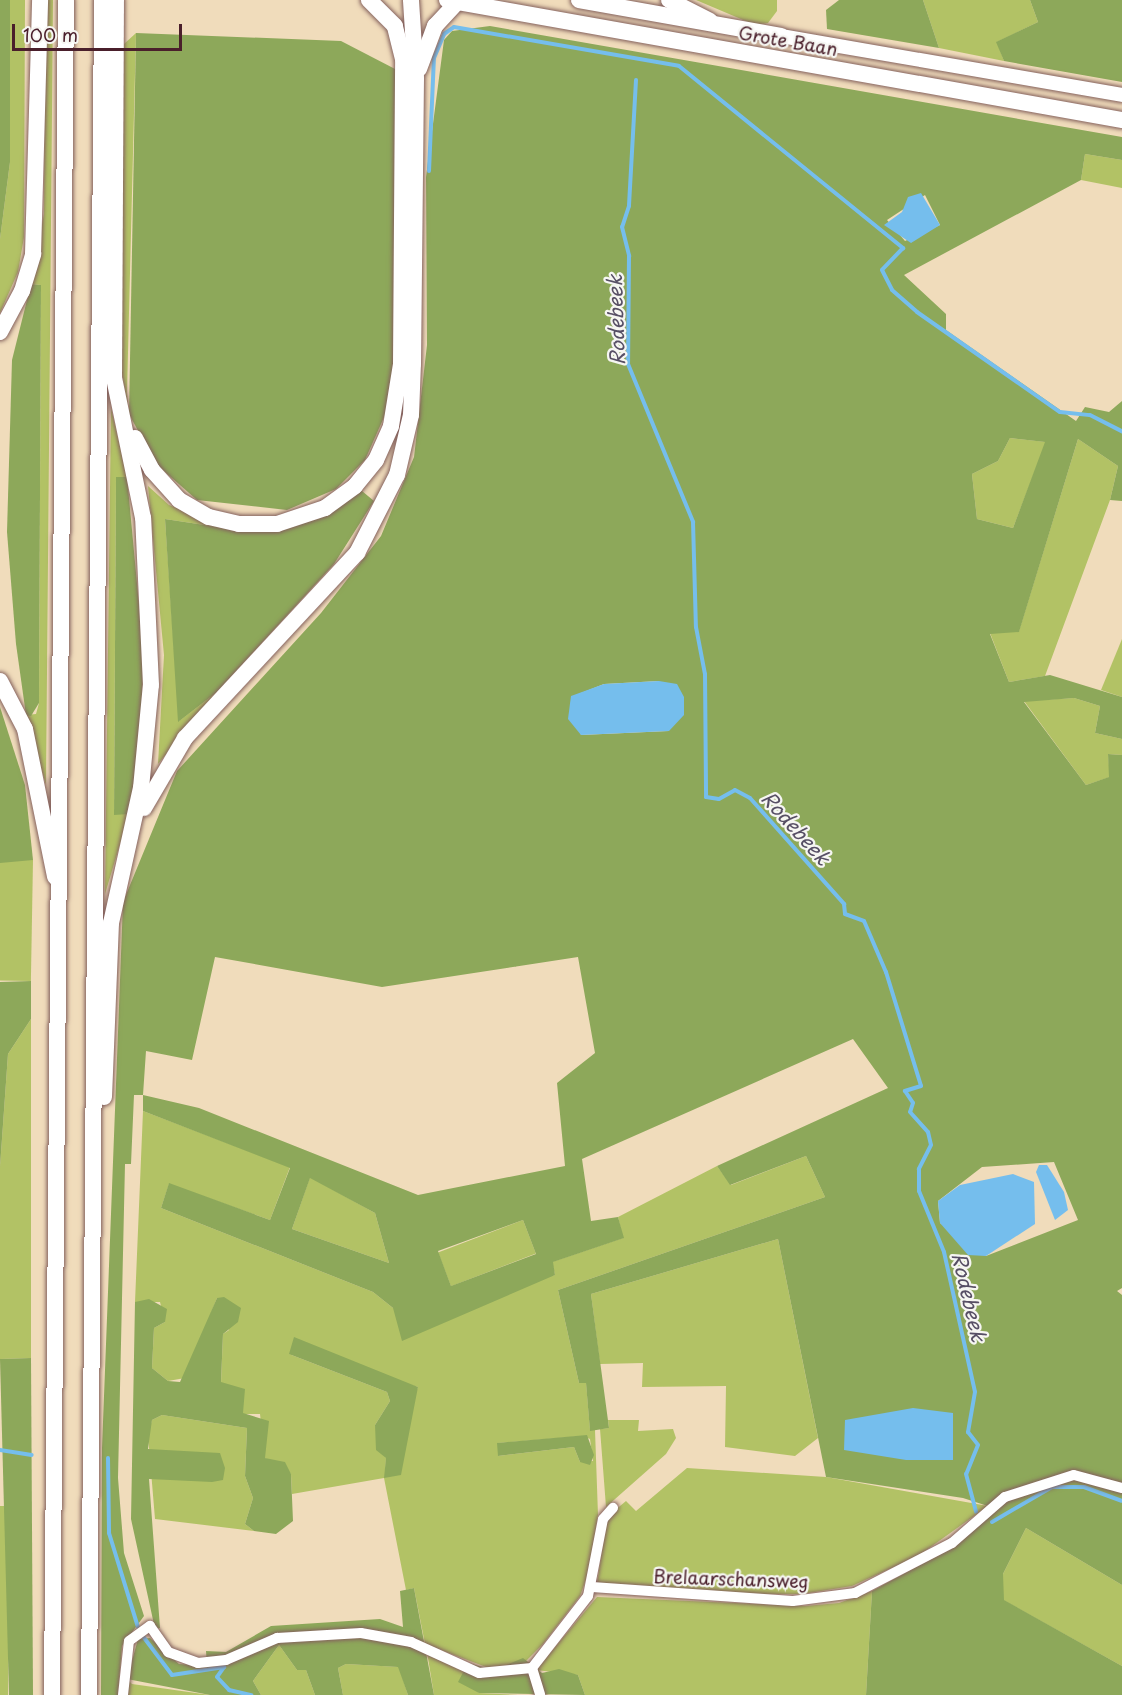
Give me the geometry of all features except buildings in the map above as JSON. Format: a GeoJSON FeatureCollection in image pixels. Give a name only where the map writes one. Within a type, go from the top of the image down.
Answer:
{"type":"FeatureCollection","features":[{"type":"Feature","properties":{"kind":"highway"},"geometry":{"type":"LineString","coordinates":[[0,332],[22,291],[33,254],[40,0]]}},
{"type":"Feature","properties":{"kind":"highway"},"geometry":{"type":"LineString","coordinates":[[52,1695],[66,0]]}},
{"type":"Feature","properties":{"kind":"highway"},"geometry":{"type":"LineString","coordinates":[[88,1695],[102,0]]}},
{"type":"Feature","properties":{"kind":"highway"},"geometry":{"type":"LineString","coordinates":[[92,1195],[103,1147],[107,974],[120,868],[149,731],[151,622],[143,518],[115,393],[116,0]]}},
{"type":"Feature","properties":{"kind":"highway"},"geometry":{"type":"LineString","coordinates":[[114,362],[142,456],[170,493],[209,517],[258,525],[306,517],[346,494],[376,460],[391,426],[400,364],[403,59],[394,26],[369,0]]}},
{"type":"Feature","properties":{"kind":"highway"},"geometry":{"type":"LineString","coordinates":[[120,868],[174,753],[357,553],[397,475],[412,394],[416,78],[411,0]]}},
{"type":"Feature","properties":{"kind":"highway","name":"Grote Baan"},"geometry":{"type":"LineString","coordinates":[[579,0],[781,36]]}},
{"type":"Feature","properties":{"kind":"highway"},"geometry":{"type":"LineString","coordinates":[[669,0],[716,25]]}},
{"type":"Feature","properties":{"kind":"highway"},"geometry":{"type":"LineString","coordinates":[[416,78],[435,26],[450,1]]}},
{"type":"Feature","properties":{"kind":"highway","name":"Grote Baan"},"geometry":{"type":"LineString","coordinates":[[450,1],[1122,120]]}},
{"type":"Feature","properties":{"kind":"highway"},"geometry":{"type":"LineString","coordinates":[[0,681],[25,729],[39,784],[47,857],[59,890]]}},
{"type":"Feature","properties":{"kind":"main road","name":"Grote Baan"},"geometry":{"type":"LineString","coordinates":[[781,36],[1122,95]]}},
{"type":"Feature","properties":{"kind":"street","name":"Brelaarschansweg"},"geometry":{"type":"LineString","coordinates":[[592,1587],[793,1600],[855,1593],[952,1543],[1005,1497],[1074,1475],[1122,1488]]}},
{"type":"Feature","properties":{"kind":"street"},"geometry":{"type":"LineString","coordinates":[[123,1695],[129,1641],[150,1626],[168,1652],[198,1663],[226,1660],[277,1638],[361,1633],[411,1642],[479,1673],[532,1668],[592,1587],[601,1526],[613,1508]]}},
{"type":"Feature","properties":{"kind":"street"},"geometry":{"type":"LineString","coordinates":[[532,1668],[540,1695]]}},
{"type":"Feature","properties":{"kind":"green space"},"geometry":{"type":"Polygon","coordinates":[[[0,0],[10,0],[10,162],[0,239],[0,0]]]}},
{"type":"Feature","properties":{"kind":"green space"},"geometry":{"type":"Polygon","coordinates":[[[10,0],[25,0],[24,237],[18,272],[0,313],[0,239],[10,162],[10,0]]]}},
{"type":"Feature","properties":{"kind":"green space"},"geometry":{"type":"Polygon","coordinates":[[[45,0],[53,0],[46,785],[26,715],[36,714],[39,703],[41,285],[31,284],[44,214],[45,0]]]}},
{"type":"Feature","properties":{"kind":"green space"},"geometry":{"type":"Polygon","coordinates":[[[696,0],[777,0],[777,11],[768,23],[755,25],[696,0]]]}},
{"type":"Feature","properties":{"kind":"green space"},"geometry":{"type":"Polygon","coordinates":[[[839,0],[923,0],[939,48],[827,29],[826,10],[839,0]]]}},
{"type":"Feature","properties":{"kind":"green space"},"geometry":{"type":"Polygon","coordinates":[[[923,0],[1030,0],[1038,22],[997,42],[1004,61],[939,48],[923,0]]]}},
{"type":"Feature","properties":{"kind":"green space"},"geometry":{"type":"Polygon","coordinates":[[[1030,0],[1122,0],[1122,82],[1004,61],[996,42],[1038,22],[1030,0]]]}},
{"type":"Feature","properties":{"kind":"green space"},"geometry":{"type":"Polygon","coordinates":[[[490,26],[1122,137],[1122,160],[1085,154],[1081,180],[904,275],[946,314],[946,330],[1076,421],[1085,407],[1109,412],[1122,401],[1122,501],[1110,500],[1118,466],[1078,439],[1019,632],[990,634],[1009,682],[1050,675],[1122,697],[1122,739],[1095,733],[1100,706],[1074,698],[1024,702],[1086,785],[1109,777],[1108,754],[1122,755],[1122,1288],[1117,1291],[1122,1295],[1122,1585],[1026,1528],[1003,1574],[1004,1600],[1122,1666],[1122,1695],[866,1695],[872,1591],[955,1546],[997,1509],[963,1498],[826,1477],[778,1239],[591,1294],[609,1428],[590,1431],[586,1383],[579,1383],[558,1290],[825,1197],[806,1156],[730,1185],[717,1166],[888,1088],[853,1039],[582,1159],[591,1221],[618,1217],[624,1238],[553,1262],[555,1275],[402,1341],[393,1308],[373,1292],[161,1208],[169,1183],[270,1220],[290,1168],[143,1111],[143,1095],[134,1095],[131,1164],[125,1164],[118,1478],[124,1553],[144,1616],[122,1646],[118,1695],[101,1695],[102,1448],[123,902],[177,771],[321,613],[381,536],[414,457],[427,345],[426,177],[444,40],[452,31],[490,26]],[[925,195],[887,220],[905,241],[940,225],[925,195]],[[1010,438],[998,461],[972,474],[977,519],[1013,528],[1045,442],[1010,438]],[[659,681],[604,684],[571,697],[581,735],[669,731],[659,681]],[[215,957],[192,1060],[146,1051],[143,1095],[199,1108],[418,1195],[565,1166],[557,1083],[595,1053],[578,957],[382,987],[215,957]],[[1054,1162],[982,1167],[938,1201],[940,1223],[986,1256],[1078,1220],[1054,1162]],[[310,1178],[292,1229],[389,1263],[375,1213],[310,1178]],[[523,1220],[438,1251],[451,1286],[536,1254],[523,1220]]]}},
{"type":"Feature","properties":{"kind":"green space"},"geometry":{"type":"Polygon","coordinates":[[[136,33],[127,393],[129,414],[121,367],[124,44],[136,33]]]}},
{"type":"Feature","properties":{"kind":"green space"},"geometry":{"type":"Polygon","coordinates":[[[136,33],[341,41],[397,70],[395,362],[385,415],[365,460],[336,489],[287,510],[197,500],[156,464],[129,414],[136,33]]]}},
{"type":"Feature","properties":{"kind":"green space"},"geometry":{"type":"Polygon","coordinates":[[[1085,154],[1122,160],[1122,188],[1081,180],[1085,154]]]}},
{"type":"Feature","properties":{"kind":"green space"},"geometry":{"type":"Polygon","coordinates":[[[31,284],[41,285],[39,703],[31,716],[26,715],[16,644],[7,532],[12,360],[31,284]]]}},
{"type":"Feature","properties":{"kind":"green space"},"geometry":{"type":"Polygon","coordinates":[[[111,408],[127,477],[116,477],[114,814],[129,814],[105,894],[111,408]]]}},
{"type":"Feature","properties":{"kind":"green space"},"geometry":{"type":"Polygon","coordinates":[[[1010,438],[1046,442],[1013,528],[977,519],[972,474],[998,461],[1010,438]]]}},
{"type":"Feature","properties":{"kind":"green space"},"geometry":{"type":"Polygon","coordinates":[[[1078,439],[1118,466],[1110,500],[1045,676],[1009,682],[990,633],[1019,631],[1078,439]]]}},
{"type":"Feature","properties":{"kind":"green space"},"geometry":{"type":"Polygon","coordinates":[[[116,477],[127,477],[144,658],[139,754],[129,814],[114,815],[116,477]]]}},
{"type":"Feature","properties":{"kind":"green space"},"geometry":{"type":"Polygon","coordinates":[[[148,486],[169,505],[231,529],[165,519],[179,721],[217,692],[158,764],[164,655],[148,486]]]}},
{"type":"Feature","properties":{"kind":"green space"},"geometry":{"type":"Polygon","coordinates":[[[362,491],[374,501],[334,564],[217,692],[178,722],[165,519],[231,529],[318,519],[362,491]]]}},
{"type":"Feature","properties":{"kind":"green space"},"geometry":{"type":"Polygon","coordinates":[[[1122,639],[1122,697],[1101,690],[1122,639]]]}},
{"type":"Feature","properties":{"kind":"green space"},"geometry":{"type":"Polygon","coordinates":[[[1074,698],[1100,706],[1095,733],[1122,739],[1122,755],[1108,754],[1110,777],[1086,785],[1024,701],[1074,698]]]}},
{"type":"Feature","properties":{"kind":"green space"},"geometry":{"type":"Polygon","coordinates":[[[0,707],[25,785],[33,860],[0,863],[0,707]]]}},
{"type":"Feature","properties":{"kind":"green space"},"geometry":{"type":"Polygon","coordinates":[[[0,859],[33,860],[31,981],[0,980],[0,859]]]}},
{"type":"Feature","properties":{"kind":"green space"},"geometry":{"type":"Polygon","coordinates":[[[31,981],[31,1019],[8,1054],[0,1167],[0,982],[31,981]]]}},
{"type":"Feature","properties":{"kind":"green space"},"geometry":{"type":"Polygon","coordinates":[[[31,1019],[31,1358],[0,1359],[0,1167],[8,1054],[31,1019]]]}},
{"type":"Feature","properties":{"kind":"green space"},"geometry":{"type":"Polygon","coordinates":[[[143,1111],[290,1167],[270,1220],[169,1184],[161,1208],[373,1292],[393,1308],[555,1275],[552,1262],[623,1238],[618,1217],[717,1166],[731,1185],[806,1156],[825,1197],[558,1290],[579,1383],[586,1382],[590,1430],[595,1430],[598,1515],[589,1571],[580,1596],[543,1644],[526,1661],[494,1670],[425,1644],[414,1588],[406,1590],[384,1478],[292,1494],[291,1474],[265,1458],[260,1414],[243,1414],[241,1390],[221,1383],[223,1334],[229,1330],[217,1298],[185,1378],[168,1381],[152,1368],[154,1328],[165,1322],[160,1302],[135,1302],[143,1111]],[[289,1354],[387,1392],[390,1401],[375,1425],[386,1458],[385,1477],[418,1387],[289,1354]],[[583,1436],[498,1443],[498,1456],[574,1447],[580,1462],[593,1461],[590,1439],[583,1436]]]}},
{"type":"Feature","properties":{"kind":"green space"},"geometry":{"type":"Polygon","coordinates":[[[310,1177],[375,1213],[389,1263],[292,1229],[310,1177]]]}},
{"type":"Feature","properties":{"kind":"green space"},"geometry":{"type":"Polygon","coordinates":[[[523,1220],[536,1254],[451,1286],[438,1253],[523,1220]]]}},
{"type":"Feature","properties":{"kind":"green space"},"geometry":{"type":"Polygon","coordinates":[[[778,1239],[818,1438],[795,1456],[725,1447],[726,1386],[642,1387],[643,1363],[600,1364],[591,1294],[778,1239]]]}},
{"type":"Feature","properties":{"kind":"green space"},"geometry":{"type":"Polygon","coordinates":[[[224,1297],[241,1308],[238,1322],[223,1334],[221,1382],[245,1389],[243,1413],[269,1421],[265,1458],[285,1462],[291,1474],[293,1521],[276,1534],[254,1531],[245,1524],[253,1498],[245,1476],[247,1428],[162,1415],[152,1420],[148,1449],[220,1453],[225,1468],[223,1480],[212,1482],[149,1479],[160,1628],[155,1629],[131,1519],[135,1302],[149,1299],[167,1309],[165,1322],[154,1328],[152,1368],[168,1381],[180,1382],[217,1298],[224,1297]]]}},
{"type":"Feature","properties":{"kind":"green space"},"geometry":{"type":"Polygon","coordinates":[[[294,1337],[418,1387],[401,1475],[384,1478],[386,1458],[376,1450],[375,1425],[390,1401],[387,1392],[289,1354],[294,1337]]]}},
{"type":"Feature","properties":{"kind":"green space"},"geometry":{"type":"Polygon","coordinates":[[[31,1358],[33,1695],[9,1695],[0,1359],[31,1358]]]}},
{"type":"Feature","properties":{"kind":"green space"},"geometry":{"type":"Polygon","coordinates":[[[162,1415],[247,1428],[245,1476],[253,1498],[245,1524],[254,1531],[155,1519],[148,1435],[152,1420],[162,1415]]]}},
{"type":"Feature","properties":{"kind":"green space"},"geometry":{"type":"Polygon","coordinates":[[[608,1420],[639,1420],[638,1431],[673,1429],[676,1438],[666,1454],[606,1507],[600,1429],[609,1428],[608,1420]]]}},
{"type":"Feature","properties":{"kind":"green space"},"geometry":{"type":"Polygon","coordinates":[[[587,1435],[594,1455],[590,1465],[580,1462],[574,1447],[498,1456],[497,1443],[587,1435]]]}},
{"type":"Feature","properties":{"kind":"green space"},"geometry":{"type":"Polygon","coordinates":[[[687,1468],[826,1477],[988,1506],[918,1556],[852,1586],[802,1594],[711,1594],[597,1584],[607,1517],[626,1501],[636,1511],[687,1468]]]}},
{"type":"Feature","properties":{"kind":"green space"},"geometry":{"type":"Polygon","coordinates":[[[0,1506],[8,1506],[8,1695],[0,1695],[0,1506]]]}},
{"type":"Feature","properties":{"kind":"green space"},"geometry":{"type":"Polygon","coordinates":[[[1026,1528],[1122,1585],[1122,1666],[1003,1600],[1003,1574],[1026,1528]]]}},
{"type":"Feature","properties":{"kind":"green space"},"geometry":{"type":"Polygon","coordinates":[[[414,1588],[434,1695],[408,1695],[398,1667],[346,1664],[338,1668],[343,1695],[315,1695],[306,1670],[297,1670],[279,1645],[253,1681],[261,1695],[210,1695],[127,1679],[138,1639],[150,1638],[179,1664],[207,1666],[206,1651],[226,1652],[271,1626],[380,1619],[403,1627],[400,1591],[414,1588]]]}},
{"type":"Feature","properties":{"kind":"green space"},"geometry":{"type":"Polygon","coordinates":[[[872,1591],[866,1695],[585,1695],[578,1675],[536,1670],[597,1597],[805,1606],[839,1603],[872,1591]]]}},
{"type":"Feature","properties":{"kind":"green space"},"geometry":{"type":"Polygon","coordinates":[[[279,1645],[297,1670],[306,1670],[315,1695],[261,1695],[253,1681],[279,1645]]]}},
{"type":"Feature","properties":{"kind":"green space"},"geometry":{"type":"Polygon","coordinates":[[[427,1652],[464,1670],[479,1693],[518,1695],[434,1695],[427,1652]]]}},
{"type":"Feature","properties":{"kind":"green space"},"geometry":{"type":"Polygon","coordinates":[[[523,1658],[542,1673],[559,1669],[578,1675],[585,1695],[479,1693],[458,1682],[468,1663],[494,1670],[523,1658]]]}},
{"type":"Feature","properties":{"kind":"green space"},"geometry":{"type":"Polygon","coordinates":[[[346,1664],[399,1667],[408,1695],[343,1695],[338,1668],[346,1664]]]}},
{"type":"Feature","properties":{"kind":"green space"},"geometry":{"type":"Polygon","coordinates":[[[127,1679],[132,1684],[210,1695],[127,1695],[127,1679]]]}},
{"type":"Feature","properties":{"kind":"water"},"geometry":{"type":"Polygon","coordinates":[[[921,193],[940,225],[911,243],[884,225],[902,212],[908,197],[921,193]]]}},
{"type":"Feature","properties":{"kind":"water"},"geometry":{"type":"Polygon","coordinates":[[[659,681],[677,684],[684,697],[684,715],[669,731],[581,735],[568,719],[571,696],[604,684],[659,681]]]}},
{"type":"Feature","properties":{"kind":"water"},"geometry":{"type":"Polygon","coordinates":[[[1039,1165],[1047,1165],[1064,1192],[1068,1210],[1055,1220],[1036,1172],[1039,1165]]]}},
{"type":"Feature","properties":{"kind":"water"},"geometry":{"type":"Polygon","coordinates":[[[1013,1174],[1034,1182],[1035,1224],[986,1256],[968,1255],[940,1223],[938,1201],[960,1185],[1013,1174]]]}},
{"type":"Feature","properties":{"kind":"water"},"geometry":{"type":"Polygon","coordinates":[[[913,1408],[953,1413],[953,1460],[906,1460],[844,1450],[845,1420],[913,1408]]]}},
{"type":"Feature","properties":{"kind":"waterway"},"geometry":{"type":"LineString","coordinates":[[429,171],[434,58],[444,34],[454,27],[679,66],[903,248],[882,270],[892,290],[917,312],[1060,412],[1090,415],[1122,431]]}},
{"type":"Feature","properties":{"kind":"waterway","name":"Rodebeek"},"geometry":{"type":"LineString","coordinates":[[636,80],[629,206],[622,227],[629,256],[628,364],[693,522],[696,627],[705,674],[706,797],[719,799],[735,790],[750,798],[844,904],[845,914],[864,921],[886,972],[921,1086],[905,1091],[913,1103],[910,1112],[928,1132],[931,1145],[919,1169],[919,1191],[944,1252],[975,1392],[968,1432],[978,1445],[966,1474],[976,1512]]}},
{"type":"Feature","properties":{"kind":"waterway"},"geometry":{"type":"LineString","coordinates":[[0,1450],[32,1455]]}},
{"type":"Feature","properties":{"kind":"waterway"},"geometry":{"type":"LineString","coordinates":[[108,1458],[109,1533],[138,1627]]}},
{"type":"Feature","properties":{"kind":"waterway"},"geometry":{"type":"LineString","coordinates":[[992,1522],[1052,1487],[1084,1487],[1122,1501]]}},
{"type":"Feature","properties":{"kind":"waterway"},"geometry":{"type":"LineString","coordinates":[[142,1635],[172,1675],[224,1667],[217,1677],[229,1690],[251,1695]]}}]}
